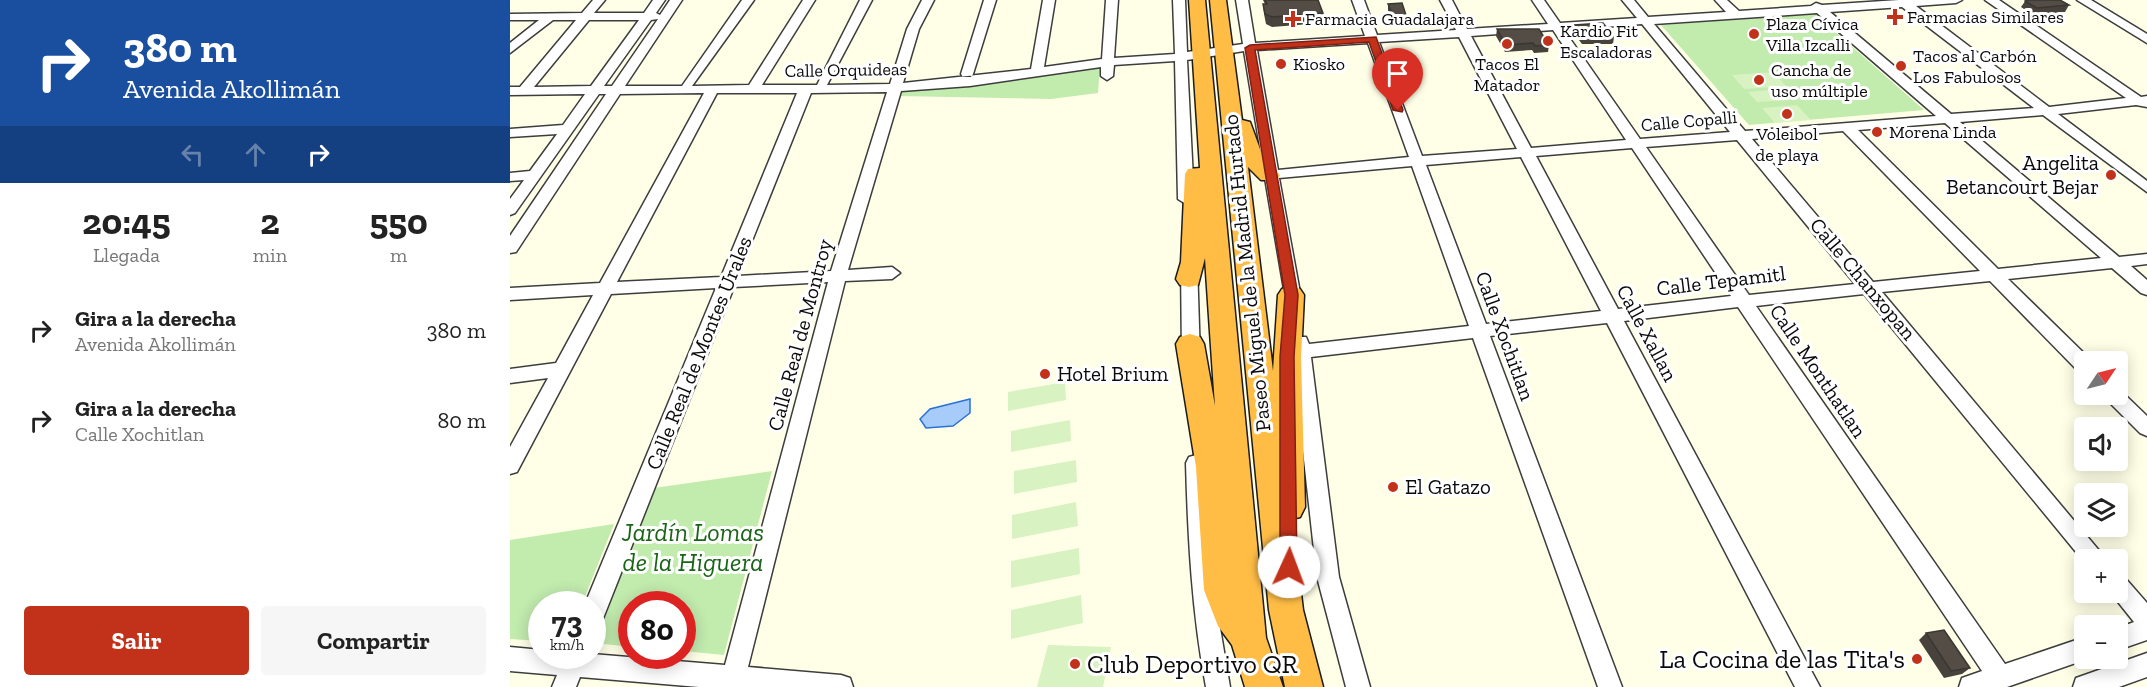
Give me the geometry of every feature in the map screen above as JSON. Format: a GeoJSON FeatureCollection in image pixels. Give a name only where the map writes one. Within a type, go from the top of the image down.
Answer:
{"type":"FeatureCollection","features":[{"type":"Feature","properties":{"kind":"highway","name":"Paseo Miguel de la Madrid Hurtado"},"geometry":{"type":"LineString","coordinates":[[1197,0],[1214,47]]}},
{"type":"Feature","properties":{"kind":"highway","name":"Paseo Miguel de la Madrid Hurtado"},"geometry":{"type":"LineString","coordinates":[[1218,0],[1214,47],[1215,85],[1248,638],[1264,687]]}},
{"type":"Feature","properties":{"kind":"highway","name":"Paseo Miguel de la Madrid Hurtado"},"geometry":{"type":"LineString","coordinates":[[1215,85],[1286,610],[1304,687]]}},
{"type":"Feature","properties":{"kind":"highway"},"geometry":{"type":"LineString","coordinates":[[1189,279],[1193,262],[1199,109],[1215,85],[1234,94],[1253,161],[1259,169],[1269,175]]}},
{"type":"Feature","properties":{"kind":"highway"},"geometry":{"type":"LineString","coordinates":[[1286,610],[1290,546],[1287,357],[1291,295]]}},
{"type":"Feature","properties":{"kind":"highway"},"geometry":{"type":"LineString","coordinates":[[1190,344],[1211,466],[1221,590],[1230,614],[1248,638]]}},
{"type":"Feature","properties":{"kind":"street"},"geometry":{"type":"LineString","coordinates":[[525,91],[599,0]]}},
{"type":"Feature","properties":{"kind":"street"},"geometry":{"type":"LineString","coordinates":[[510,210],[595,87],[660,0]]}},
{"type":"Feature","properties":{"kind":"street"},"geometry":{"type":"LineString","coordinates":[[510,248],[676,0]]}},
{"type":"Feature","properties":{"kind":"street"},"geometry":{"type":"LineString","coordinates":[[687,84],[748,0]]}},
{"type":"Feature","properties":{"kind":"street"},"geometry":{"type":"LineString","coordinates":[[754,86],[809,0]]}},
{"type":"Feature","properties":{"kind":"street","name":"Calle Real de Montes Urales"},"geometry":{"type":"LineString","coordinates":[[602,591],[728,282],[814,86],[866,0]]}},
{"type":"Feature","properties":{"kind":"street","name":"Calle Real de Montroy"},"geometry":{"type":"LineString","coordinates":[[732,682],[838,276],[913,29],[928,0]]}},
{"type":"Feature","properties":{"kind":"street"},"geometry":{"type":"LineString","coordinates":[[967,74],[990,0]]}},
{"type":"Feature","properties":{"kind":"street"},"geometry":{"type":"LineString","coordinates":[[1038,68],[1049,0]]}},
{"type":"Feature","properties":{"kind":"street"},"geometry":{"type":"LineString","coordinates":[[1107,76],[1112,0]]}},
{"type":"Feature","properties":{"kind":"street"},"geometry":{"type":"LineString","coordinates":[[1179,0],[1214,47],[1269,175],[1301,352],[1328,577],[1358,687]]}},
{"type":"Feature","properties":{"kind":"street"},"geometry":{"type":"LineString","coordinates":[[1218,687],[1207,635],[1199,544],[1189,279],[1214,47],[1242,0]]}},
{"type":"Feature","properties":{"kind":"street","name":"Calle Xochitlan"},"geometry":{"type":"LineString","coordinates":[[1358,0],[1610,687]]}},
{"type":"Feature","properties":{"kind":"street","name":"Calle Xallan"},"geometry":{"type":"LineString","coordinates":[[1446,0],[1808,687]]}},
{"type":"Feature","properties":{"kind":"street","name":"Calle Monthatlan"},"geometry":{"type":"LineString","coordinates":[[1538,0],[2000,677]]}},
{"type":"Feature","properties":{"kind":"street"},"geometry":{"type":"LineString","coordinates":[[1638,11],[1724,3],[1956,0]]}},
{"type":"Feature","properties":{"kind":"street"},"geometry":{"type":"LineString","coordinates":[[1991,0],[2144,102]]}},
{"type":"Feature","properties":{"kind":"street"},"geometry":{"type":"LineString","coordinates":[[2083,0],[2147,39]]}},
{"type":"Feature","properties":{"kind":"street"},"geometry":{"type":"LineString","coordinates":[[1638,11],[1736,15],[1813,2]]}},
{"type":"Feature","properties":{"kind":"street"},"geometry":{"type":"LineString","coordinates":[[1813,2],[2147,290]]}},
{"type":"Feature","properties":{"kind":"street"},"geometry":{"type":"LineString","coordinates":[[1903,2],[2147,188]]}},
{"type":"Feature","properties":{"kind":"street"},"geometry":{"type":"LineString","coordinates":[[1724,3],[1736,15]]}},
{"type":"Feature","properties":{"kind":"street","name":"Calle Orquideas"},"geometry":{"type":"LineString","coordinates":[[510,91],[687,84],[896,85],[1214,47],[1553,23],[1638,11]]}},
{"type":"Feature","properties":{"kind":"street","name":"Calle Chanxopan"},"geometry":{"type":"LineString","coordinates":[[1638,11],[2087,549]]}},
{"type":"Feature","properties":{"kind":"street"},"geometry":{"type":"LineString","coordinates":[[510,17],[665,15]]}},
{"type":"Feature","properties":{"kind":"street"},"geometry":{"type":"LineString","coordinates":[[510,49],[550,17]]}},
{"type":"Feature","properties":{"kind":"street","name":"Calle Orquideas"},"geometry":{"type":"LineString","coordinates":[[617,86],[712,90],[754,86],[896,85],[967,74],[1038,68]]}},
{"type":"Feature","properties":{"kind":"street"},"geometry":{"type":"LineString","coordinates":[[510,466],[712,90]]}},
{"type":"Feature","properties":{"kind":"street","name":"Calle Copalli"},"geometry":{"type":"LineString","coordinates":[[1269,175],[1417,160],[2144,102]]}},
{"type":"Feature","properties":{"kind":"street"},"geometry":{"type":"LineString","coordinates":[[1846,126],[2074,355]]}},
{"type":"Feature","properties":{"kind":"street"},"geometry":{"type":"LineString","coordinates":[[510,134],[565,129]]}},
{"type":"Feature","properties":{"kind":"street"},"geometry":{"type":"LineString","coordinates":[[510,177],[534,175]]}},
{"type":"Feature","properties":{"kind":"street","name":"Calle Tepamitl"},"geometry":{"type":"LineString","coordinates":[[1301,352],[1743,301],[2147,259]]}},
{"type":"Feature","properties":{"kind":"street"},"geometry":{"type":"LineString","coordinates":[[510,294],[892,273]]}},
{"type":"Feature","properties":{"kind":"street"},"geometry":{"type":"LineString","coordinates":[[510,376],[562,369]]}},
{"type":"Feature","properties":{"kind":"street"},"geometry":{"type":"LineString","coordinates":[[2124,405],[2147,428]]}},
{"type":"Feature","properties":{"kind":"street"},"geometry":{"type":"LineString","coordinates":[[2128,597],[2147,620]]}},
{"type":"Feature","properties":{"kind":"street"},"geometry":{"type":"LineString","coordinates":[[2128,636],[2147,629]]}},
{"type":"Feature","properties":{"kind":"street"},"geometry":{"type":"LineString","coordinates":[[1971,687],[2074,653]]}},
{"type":"Feature","properties":{"kind":"street"},"geometry":{"type":"LineString","coordinates":[[510,658],[528,659]]}},
{"type":"Feature","properties":{"kind":"street"},"geometry":{"type":"LineString","coordinates":[[606,664],[732,682],[841,687]]}},
{"type":"Feature","properties":{"kind":"street"},"geometry":{"type":"LineString","coordinates":[[2085,687],[2147,665]]}},
{"type":"Feature","properties":{"kind":"street"},"geometry":{"type":"LineString","coordinates":[[564,687],[571,669]]}},
{"type":"Feature","properties":{"kind":"green space"},"geometry":{"type":"Polygon","coordinates":[[[1815,14],[1924,110],[1749,125],[1661,25],[1815,14]]]}},
{"type":"Feature","properties":{"kind":"green space"},"geometry":{"type":"Polygon","coordinates":[[[1100,65],[1098,93],[1051,99],[896,96],[898,91],[968,84],[1100,65]]]}},
{"type":"Feature","properties":{"kind":"green space","name":"Cancha de uso múltiple"},"geometry":{"type":"Polygon","coordinates":[[[1773,72],[1786,86],[1744,89],[1732,75],[1773,72]]]}},
{"type":"Feature","properties":{"kind":"green space"},"geometry":{"type":"Polygon","coordinates":[[[1781,89],[1791,100],[1757,102],[1748,92],[1781,89]]]}},
{"type":"Feature","properties":{"kind":"green space","name":"Voleibol de playa"},"geometry":{"type":"Polygon","coordinates":[[[1797,105],[1811,120],[1775,123],[1762,108],[1797,105]]]}},
{"type":"Feature","properties":{"kind":"green space"},"geometry":{"type":"Polygon","coordinates":[[[1065,382],[1066,400],[1008,411],[1008,392],[1065,382]]]}},
{"type":"Feature","properties":{"kind":"green space"},"geometry":{"type":"Polygon","coordinates":[[[1070,420],[1071,441],[1011,452],[1011,431],[1070,420]]]}},
{"type":"Feature","properties":{"kind":"green space"},"geometry":{"type":"Polygon","coordinates":[[[1076,460],[1077,482],[1014,494],[1014,471],[1076,460]]]}},
{"type":"Feature","properties":{"kind":"green space","name":"Jardín Lomas de la Higuera"},"geometry":{"type":"Polygon","coordinates":[[[772,471],[724,655],[696,652],[696,591],[618,591],[618,646],[606,644],[606,614],[654,488],[772,471]]]}},
{"type":"Feature","properties":{"kind":"green space"},"geometry":{"type":"Polygon","coordinates":[[[1076,502],[1078,526],[1012,539],[1012,515],[1076,502]]]}},
{"type":"Feature","properties":{"kind":"green space"},"geometry":{"type":"Polygon","coordinates":[[[614,524],[587,591],[528,591],[528,640],[510,639],[510,540],[614,524]]]}},
{"type":"Feature","properties":{"kind":"green space"},"geometry":{"type":"Polygon","coordinates":[[[1079,548],[1080,574],[1011,588],[1011,561],[1079,548]]]}},
{"type":"Feature","properties":{"kind":"green space"},"geometry":{"type":"Polygon","coordinates":[[[1081,595],[1083,623],[1011,639],[1011,610],[1081,595]]]}},
{"type":"Feature","properties":{"kind":"green space","name":"Club Deportivo QR"},"geometry":{"type":"Polygon","coordinates":[[[1048,645],[1111,647],[1103,687],[1037,687],[1048,645]]]}},
{"type":"Feature","properties":{"kind":"water"},"geometry":{"type":"Polygon","coordinates":[[[970,399],[970,413],[953,426],[926,428],[920,419],[930,409],[970,399]]]}},
{"type":"Feature","properties":{"kind":"building"},"geometry":{"type":"Polygon","coordinates":[[[1265,0],[1318,0],[1323,13],[1272,17],[1265,14],[1263,4],[1267,4],[1265,0]]]}},
{"type":"Feature","properties":{"kind":"building"},"geometry":{"type":"Polygon","coordinates":[[[2026,0],[2060,0],[2069,5],[2037,8],[2026,0]]]}},
{"type":"Feature","properties":{"kind":"building"},"geometry":{"type":"Polygon","coordinates":[[[1402,3],[1406,15],[1393,16],[1388,4],[1402,3]]]}},
{"type":"Feature","properties":{"kind":"building"},"geometry":{"type":"Polygon","coordinates":[[[1603,23],[1614,37],[1584,37],[1575,25],[1603,23]]]}},
{"type":"Feature","properties":{"kind":"building"},"geometry":{"type":"Polygon","coordinates":[[[1497,29],[1539,29],[1549,45],[1535,46],[1533,43],[1506,45],[1497,29]]]}},
{"type":"Feature","properties":{"kind":"building"},"geometry":{"type":"Polygon","coordinates":[[[1944,630],[1970,668],[1951,671],[1926,633],[1944,630]]]}},
{"type":"Feature","properties":{"kind":"place","name":"Farmacias Similares"},"geometry":{"type":"Point","coordinates":[1895,17]}},
{"type":"Feature","properties":{"kind":"place","name":"Farmacia Guadalajara"},"geometry":{"type":"Point","coordinates":[1293,19]}},
{"type":"Feature","properties":{"kind":"place","name":"Plaza Cívica Villa Izcalli"},"geometry":{"type":"Point","coordinates":[1754,34]}},
{"type":"Feature","properties":{"kind":"place","name":"Kardio Fit Escaladoras"},"geometry":{"type":"Point","coordinates":[1548,41]}},
{"type":"Feature","properties":{"kind":"place","name":"Tacos El Matador"},"geometry":{"type":"Point","coordinates":[1507,44]}},
{"type":"Feature","properties":{"kind":"place","name":"Kiosko"},"geometry":{"type":"Point","coordinates":[1281,64]}},
{"type":"Feature","properties":{"kind":"place","name":"Tacos al Carbón Los Fabulosos"},"geometry":{"type":"Point","coordinates":[1901,66]}},
{"type":"Feature","properties":{"kind":"place","name":"Cancha de uso múltiple"},"geometry":{"type":"Point","coordinates":[1759,80]}},
{"type":"Feature","properties":{"kind":"place","name":"Voleibol de playa"},"geometry":{"type":"Point","coordinates":[1787,114]}},
{"type":"Feature","properties":{"kind":"place","name":"Morena Linda"},"geometry":{"type":"Point","coordinates":[1877,132]}},
{"type":"Feature","properties":{"kind":"place","name":"Angelita Betancourt Bejar"},"geometry":{"type":"Point","coordinates":[2111,175]}},
{"type":"Feature","properties":{"kind":"place","name":"Hotel Brium"},"geometry":{"type":"Point","coordinates":[1045,374]}},
{"type":"Feature","properties":{"kind":"place","name":"El Gatazo"},"geometry":{"type":"Point","coordinates":[1393,487]}},
{"type":"Feature","properties":{"kind":"place","name":"La Cocina de las Tita's"},"geometry":{"type":"Point","coordinates":[1917,659]}},
{"type":"Feature","properties":{"kind":"place","name":"Club Deportivo QR"},"geometry":{"type":"Point","coordinates":[1075,664]}},
{"type":"Feature","properties":{"kind":"route"},"geometry":{"type":"LineString","coordinates":[[1289,567],[1287,357],[1291,295],[1269,175],[1250,48],[1372,39],[1398,110]]}}]}
